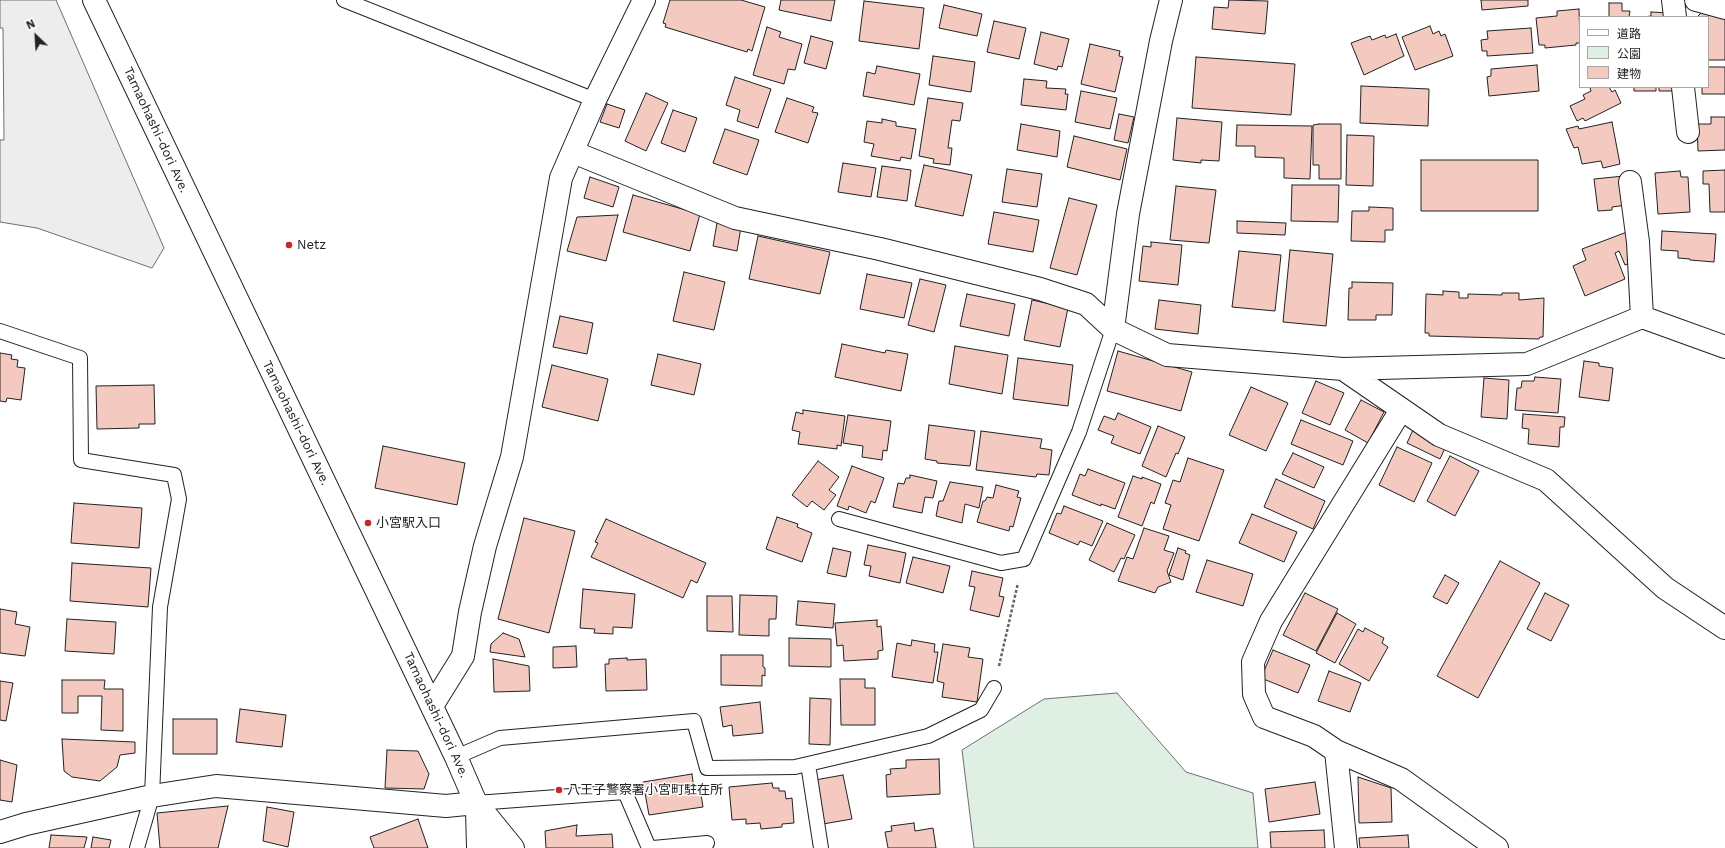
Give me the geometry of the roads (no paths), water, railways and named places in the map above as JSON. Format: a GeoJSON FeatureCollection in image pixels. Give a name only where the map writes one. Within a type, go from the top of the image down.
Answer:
{"type":"FeatureCollection","features":[{"type":"Feature","properties":{"kind":"street","name":"Tamaohashi-dori Ave."},"geometry":{"type":"LineString","coordinates":[[94,0],[456,757],[476,803],[492,848]]}},
{"type":"Feature","properties":{"kind":"street"},"geometry":{"type":"LineString","coordinates":[[432,706],[463,656],[470,612],[485,546],[507,477],[517,438],[561,178],[595,100],[644,0]]}},
{"type":"Feature","properties":{"kind":"street"},"geometry":{"type":"LineString","coordinates":[[1113,329],[1128,214],[1161,40],[1171,0]]}},
{"type":"Feature","properties":{"kind":"street"},"geometry":{"type":"LineString","coordinates":[[1673,0],[1675,16]]}},
{"type":"Feature","properties":{"kind":"street"},"geometry":{"type":"LineString","coordinates":[[1696,0],[1725,8]]}},
{"type":"Feature","properties":{"kind":"street"},"geometry":{"type":"LineString","coordinates":[[1683,88],[1688,132]]}},
{"type":"Feature","properties":{"kind":"street"},"geometry":{"type":"LineString","coordinates":[[573,152],[734,218],[895,253],[1040,289],[1086,304],[1113,329],[1167,355],[1343,369],[1527,364],[1642,317],[1725,347]]}},
{"type":"Feature","properties":{"kind":"street"},"geometry":{"type":"LineString","coordinates":[[1630,182],[1638,242],[1642,317]]}},
{"type":"Feature","properties":{"kind":"street"},"geometry":{"type":"LineString","coordinates":[[1343,369],[1439,435],[1546,480],[1665,588],[1725,628]]}},
{"type":"Feature","properties":{"kind":"street"},"geometry":{"type":"LineString","coordinates":[[1401,410],[1271,621],[1253,662],[1254,694],[1264,717],[1314,736],[1336,751],[1401,779],[1497,848]]}},
{"type":"Feature","properties":{"kind":"street"},"geometry":{"type":"LineString","coordinates":[[1336,751],[1346,848]]}},
{"type":"Feature","properties":{"kind":"street"},"geometry":{"type":"LineString","coordinates":[[0,832],[26,824],[152,796],[216,786],[446,806],[476,803]]}},
{"type":"Feature","properties":{"kind":"street"},"geometry":{"type":"LineString","coordinates":[[476,803],[478,848]]}},
{"type":"Feature","properties":{"kind":"street"},"geometry":{"type":"LineString","coordinates":[[476,803],[513,848]]}},
{"type":"Feature","properties":{"kind":"lane"},"geometry":{"type":"LineString","coordinates":[[344,0],[595,100]]}},
{"type":"Feature","properties":{"kind":"lane"},"geometry":{"type":"LineString","coordinates":[[839,519],[1001,563],[1024,559],[1079,432],[1113,329]]}},
{"type":"Feature","properties":{"kind":"lane"},"geometry":{"type":"LineString","coordinates":[[0,331],[80,358],[81,460],[174,475],[179,499],[160,607],[152,796],[136,848]]}},
{"type":"Feature","properties":{"kind":"lane"},"geometry":{"type":"LineString","coordinates":[[456,757],[500,738],[694,721],[707,768],[795,767],[928,736],[981,710],[994,688]]}},
{"type":"Feature","properties":{"kind":"lane"},"geometry":{"type":"LineString","coordinates":[[808,764],[821,848]]}},
{"type":"Feature","properties":{"kind":"lane"},"geometry":{"type":"LineString","coordinates":[[476,803],[625,792],[649,848]]}},
{"type":"Feature","properties":{"kind":"lane"},"geometry":{"type":"LineString","coordinates":[[653,848],[707,843]]}},
{"type":"Feature","properties":{"kind":"place","name":"Netz"},"geometry":{"type":"Point","coordinates":[289,245]}},
{"type":"Feature","properties":{"kind":"place","name":"小宮駅入口"},"geometry":{"type":"Point","coordinates":[368,523]}},
{"type":"Feature","properties":{"kind":"place","name":"八王子警察署小宮町駐在所"},"geometry":{"type":"Point","coordinates":[559,790]}}]}
